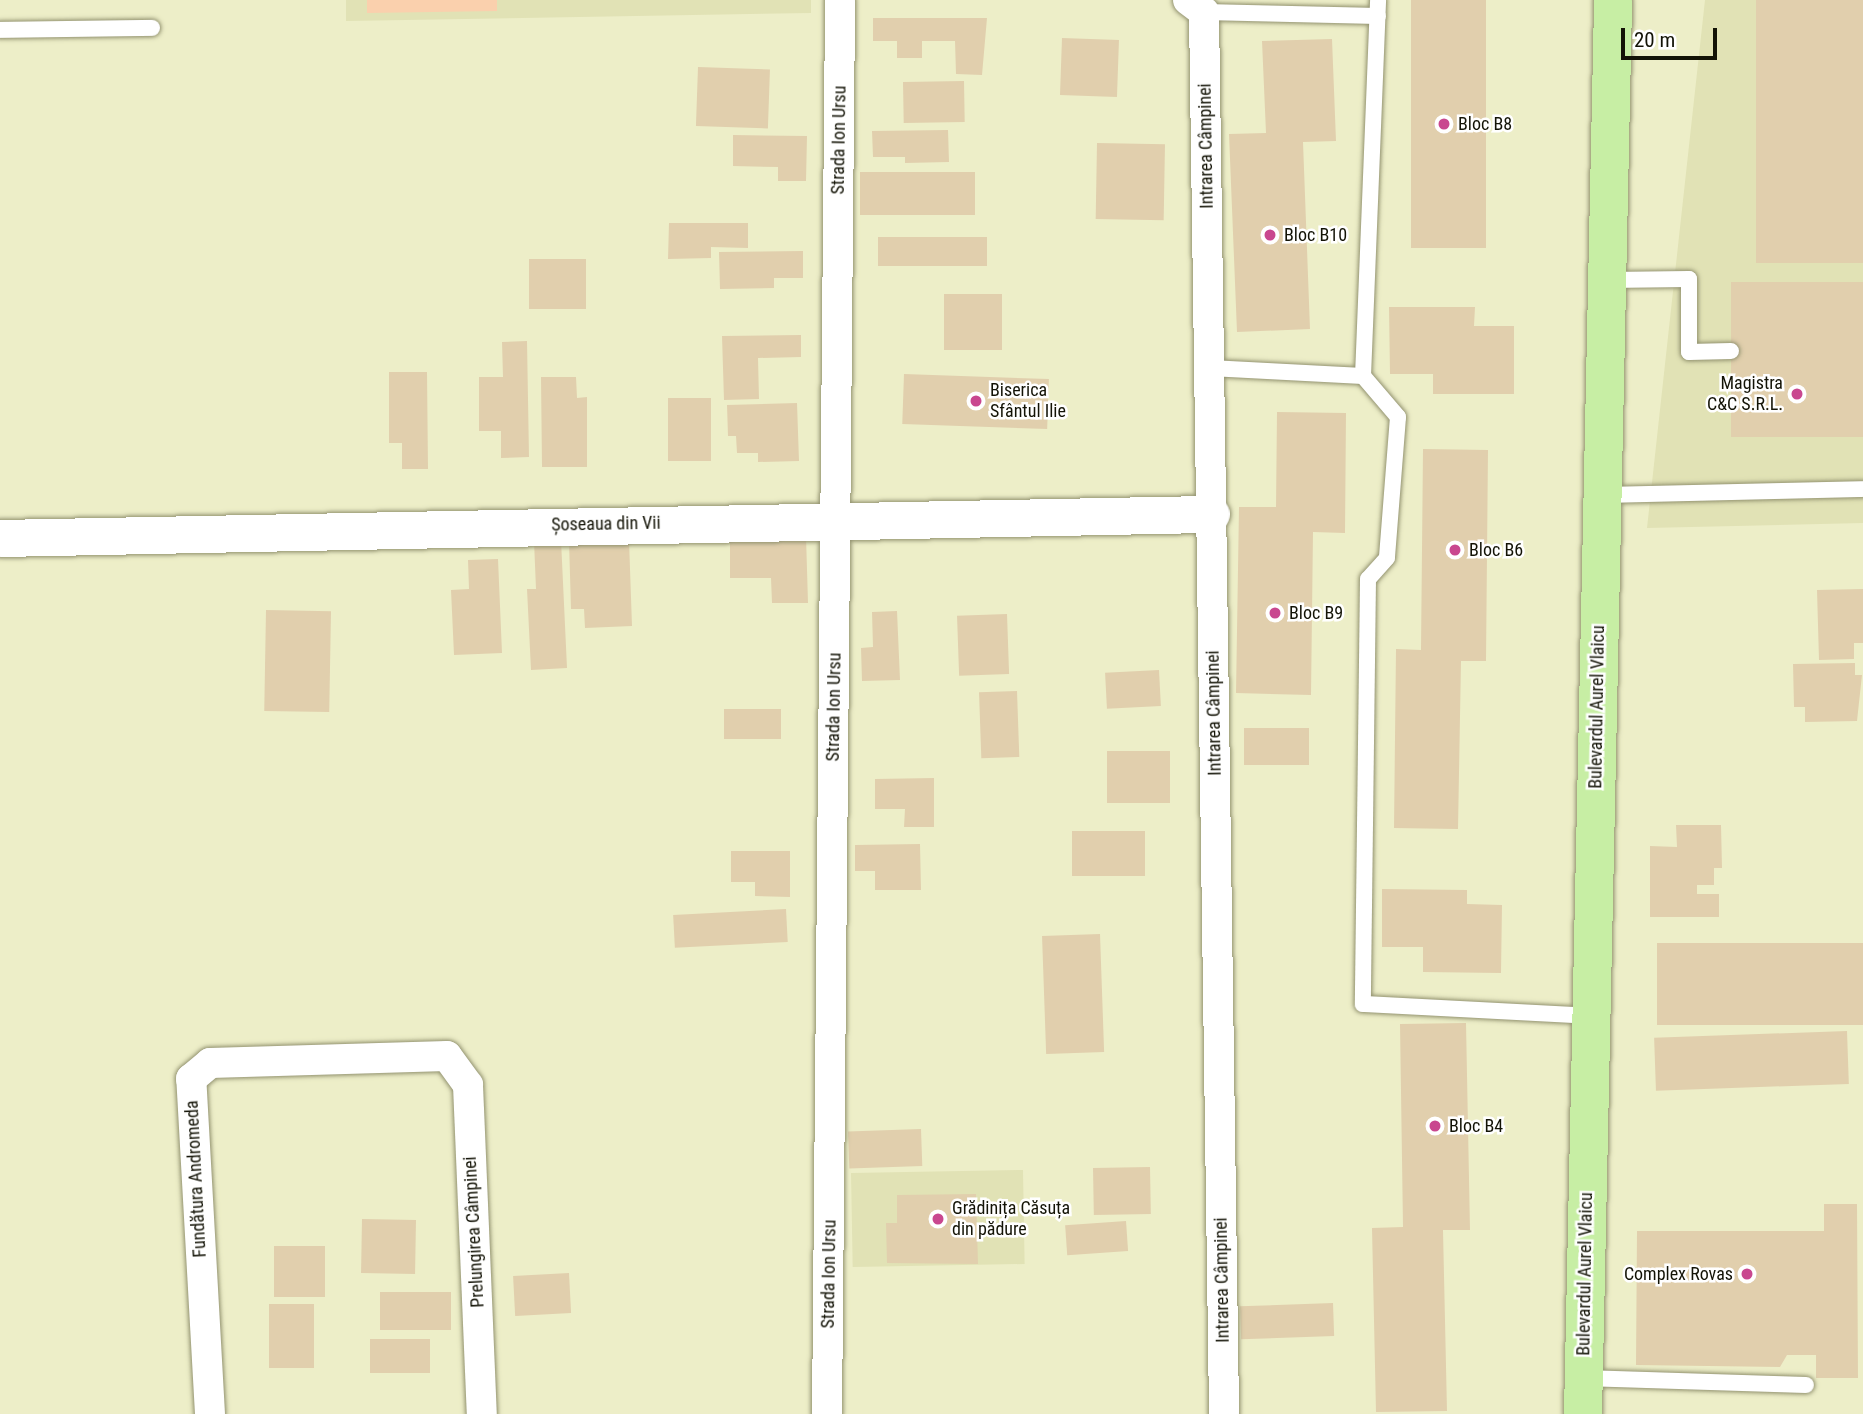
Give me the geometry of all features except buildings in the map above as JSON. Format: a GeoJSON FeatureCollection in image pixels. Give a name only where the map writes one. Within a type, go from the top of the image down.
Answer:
{"type":"FeatureCollection","features":[{"type":"Feature","properties":{"kind":"main road","name":"Bulevardul Aurel Vlaicu"},"geometry":{"type":"LineString","coordinates":[[1583,1396],[1613,0]]}},
{"type":"Feature","properties":{"kind":"street","name":"Strada Ion Ursu"},"geometry":{"type":"LineString","coordinates":[[827,1414],[840,0]]}},
{"type":"Feature","properties":{"kind":"street","name":"Intrarea Câmpinei"},"geometry":{"type":"LineString","coordinates":[[1196,6],[1210,368],[1224,1414]]}},
{"type":"Feature","properties":{"kind":"street","name":"Șoseaua din Vii"},"geometry":{"type":"LineString","coordinates":[[0,538],[836,519],[1211,514]]}},
{"type":"Feature","properties":{"kind":"street","name":"Fundătura Andromeda"},"geometry":{"type":"LineString","coordinates":[[210,1414],[191,1079],[210,1063],[447,1056]]}},
{"type":"Feature","properties":{"kind":"street","name":"Prelungirea Câmpinei"},"geometry":{"type":"LineString","coordinates":[[447,1056],[468,1085],[482,1414]]}},
{"type":"Feature","properties":{"kind":"lane"},"geometry":{"type":"LineString","coordinates":[[1196,6],[1378,8],[1363,376],[1398,416],[1387,558],[1368,579],[1363,1004],[1590,1016]]}},
{"type":"Feature","properties":{"kind":"lane"},"geometry":{"type":"LineString","coordinates":[[0,30],[152,28]]}},
{"type":"Feature","properties":{"kind":"lane"},"geometry":{"type":"LineString","coordinates":[[1606,280],[1689,279],[1689,352],[1731,351]]}},
{"type":"Feature","properties":{"kind":"lane"},"geometry":{"type":"LineString","coordinates":[[1210,368],[1363,376]]}},
{"type":"Feature","properties":{"kind":"lane"},"geometry":{"type":"LineString","coordinates":[[1601,495],[1863,489]]}},
{"type":"Feature","properties":{"kind":"lane"},"geometry":{"type":"LineString","coordinates":[[1583,1396],[1806,1385]]}},
{"type":"Feature","properties":{"kind":"shaded area"},"geometry":{"type":"Polygon","coordinates":[[[346,0],[811,0],[811,13],[346,21],[346,0]]]}},
{"type":"Feature","properties":{"kind":"shaded area"},"geometry":{"type":"Polygon","coordinates":[[[367,0],[497,0],[497,11],[367,13],[367,0]]]}},
{"type":"Feature","properties":{"kind":"shaded area"},"geometry":{"type":"Polygon","coordinates":[[[1705,0],[1863,0],[1863,523],[1647,528],[1705,0]]]}},
{"type":"Feature","properties":{"kind":"shaded area","name":"Grădinița Căsuța din pădure"},"geometry":{"type":"Polygon","coordinates":[[[1023,1170],[1025,1264],[853,1267],[851,1173],[1023,1170]]]}},
{"type":"Feature","properties":{"kind":"place","name":"Bloc B8"},"geometry":{"type":"Point","coordinates":[1444,124]}},
{"type":"Feature","properties":{"kind":"place","name":"Bloc B10"},"geometry":{"type":"Point","coordinates":[1270,235]}},
{"type":"Feature","properties":{"kind":"place","name":"Magistra C&C S.R.L."},"geometry":{"type":"Point","coordinates":[1797,394]}},
{"type":"Feature","properties":{"kind":"place","name":"Biserica Sfântul Ilie"},"geometry":{"type":"Point","coordinates":[976,401]}},
{"type":"Feature","properties":{"kind":"place","name":"Bloc B6"},"geometry":{"type":"Point","coordinates":[1455,550]}},
{"type":"Feature","properties":{"kind":"place","name":"Bloc B9"},"geometry":{"type":"Point","coordinates":[1275,613]}},
{"type":"Feature","properties":{"kind":"place","name":"Bloc B4"},"geometry":{"type":"Point","coordinates":[1435,1126]}},
{"type":"Feature","properties":{"kind":"place","name":"Grădinița Căsuța din pădure"},"geometry":{"type":"Point","coordinates":[938,1219]}},
{"type":"Feature","properties":{"kind":"place","name":"Complex Rovas"},"geometry":{"type":"Point","coordinates":[1747,1274]}}]}
